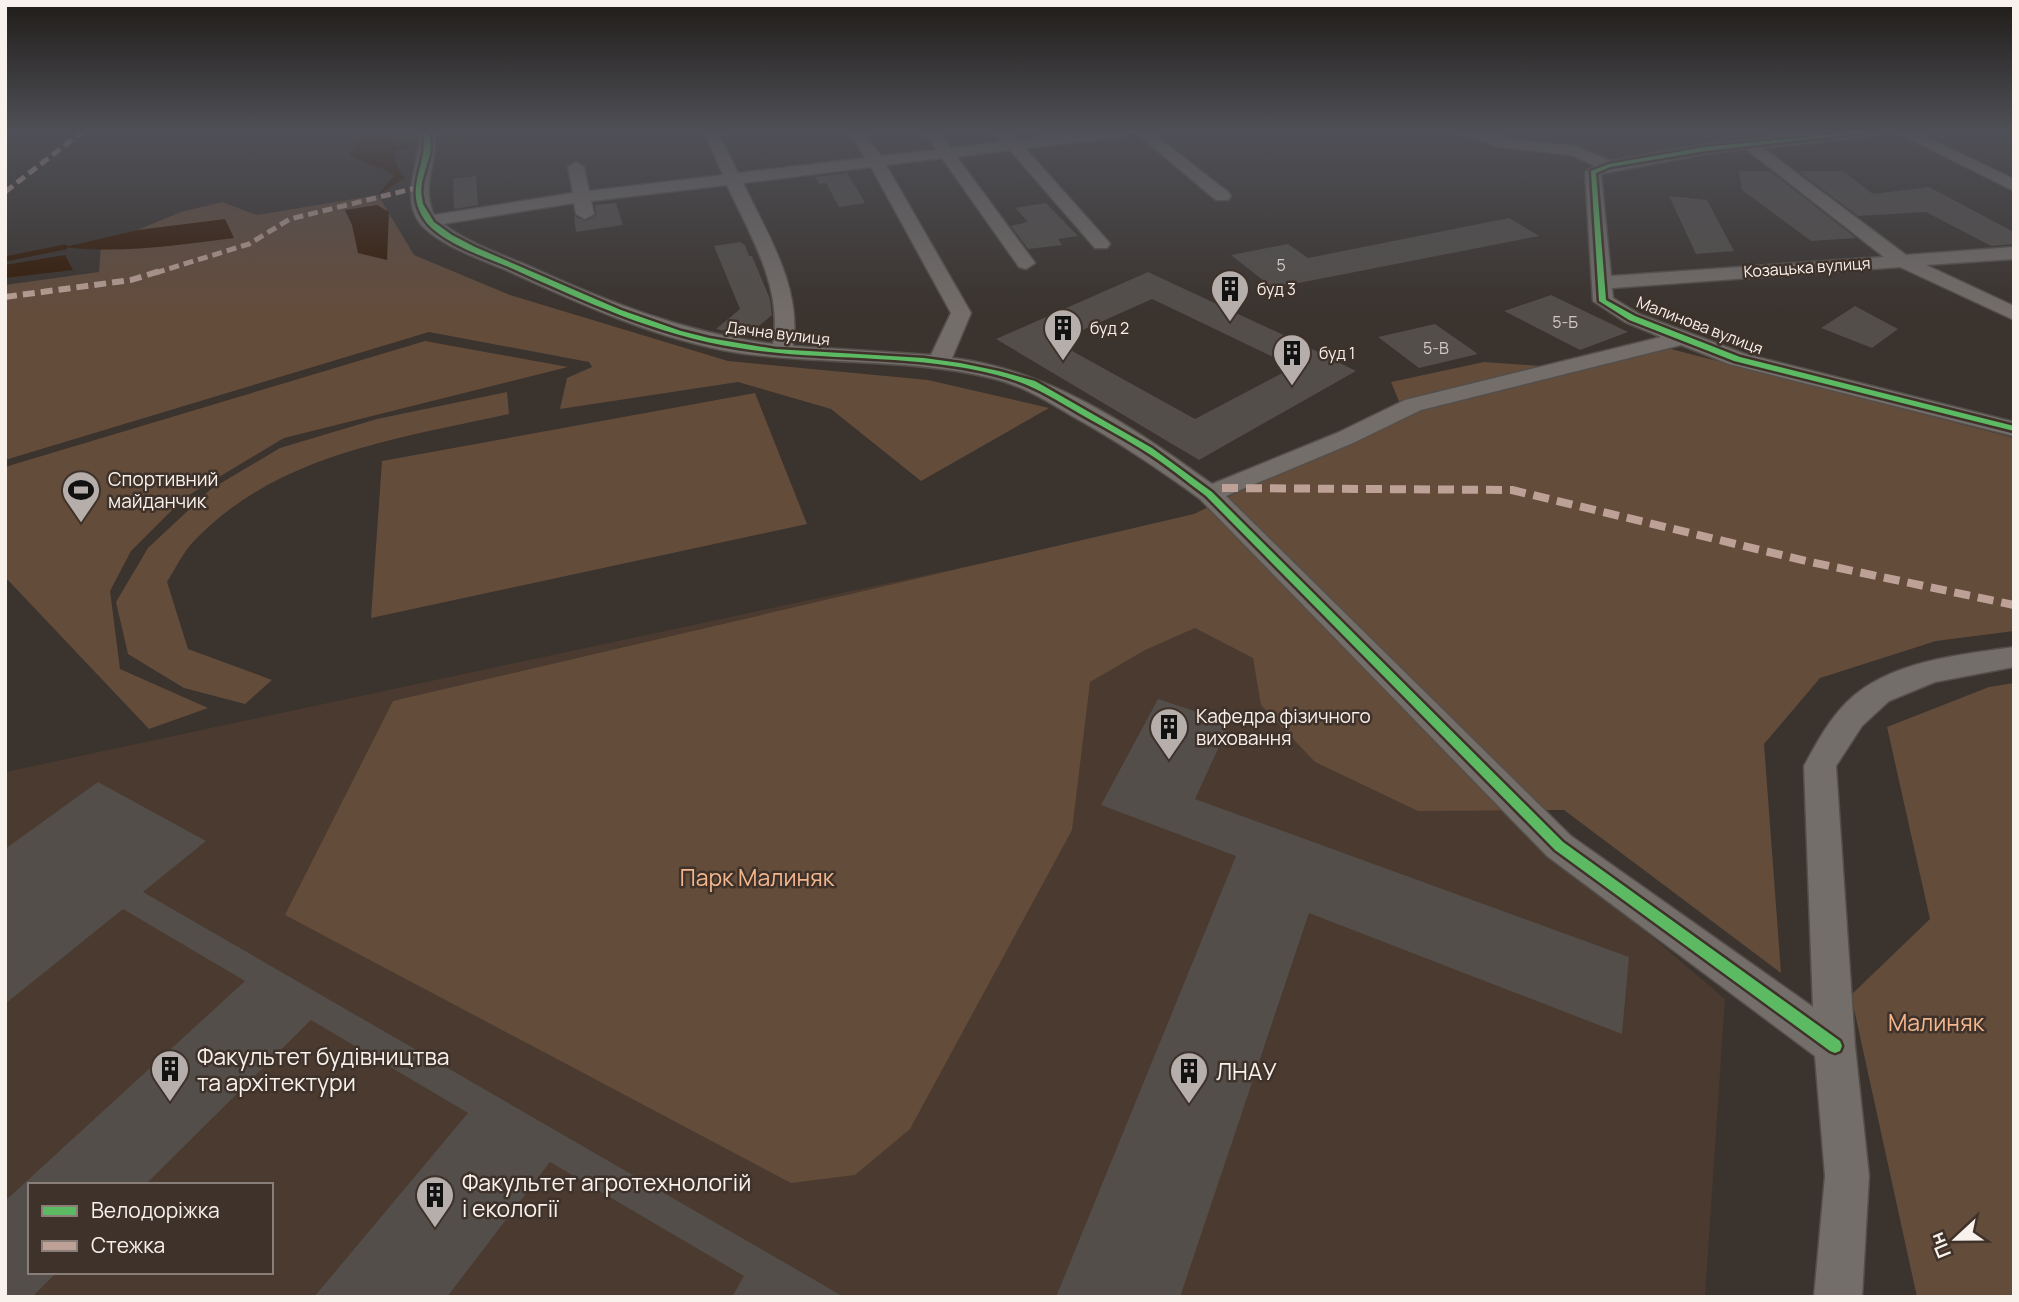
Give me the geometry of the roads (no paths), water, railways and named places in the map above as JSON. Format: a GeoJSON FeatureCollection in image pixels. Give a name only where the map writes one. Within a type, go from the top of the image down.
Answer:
{"type":"FeatureCollection","features":[{"type":"Feature","properties":{"kind":"street"},"geometry":{"type":"LineString","coordinates":[[418,193],[428,221],[584,206],[657,193]]}},
{"type":"Feature","properties":{"kind":"street"},"geometry":{"type":"LineString","coordinates":[[581,193],[584,206]]}},
{"type":"Feature","properties":{"kind":"street"},"geometry":{"type":"LineString","coordinates":[[738,193],[778,278],[787,321],[782,351]]}},
{"type":"Feature","properties":{"kind":"street"},"geometry":{"type":"LineString","coordinates":[[894,193],[961,313],[939,362]]}},
{"type":"Feature","properties":{"kind":"street"},"geometry":{"type":"LineString","coordinates":[[977,193],[1026,263]]}},
{"type":"Feature","properties":{"kind":"street"},"geometry":{"type":"LineString","coordinates":[[1056,193],[1101,244]]}},
{"type":"Feature","properties":{"kind":"street"},"geometry":{"type":"LineString","coordinates":[[1218,193],[1222,196]]}},
{"type":"Feature","properties":{"kind":"street","name":"Малинова вулиця"},"geometry":{"type":"LineString","coordinates":[[1594,193],[1603,301],[1632,318],[1737,359],[2014,429]]}},
{"type":"Feature","properties":{"kind":"street"},"geometry":{"type":"LineString","coordinates":[[1812,193],[1900,260],[2014,314]]}},
{"type":"Feature","properties":{"kind":"street","name":"Дачна вулиця"},"geometry":{"type":"LineString","coordinates":[[428,221],[461,242],[550,283],[660,325],[736,346],[939,362],[984,369],[1032,383],[1149,450],[1209,494],[1559,846],[1835,1046]]}},
{"type":"Feature","properties":{"kind":"street","name":"Козацька вулиця"},"geometry":{"type":"LineString","coordinates":[[1601,283],[2014,254]]}},
{"type":"Feature","properties":{"kind":"street"},"geometry":{"type":"LineString","coordinates":[[1209,494],[1345,438],[1413,405],[1682,338]]}},
{"type":"Feature","properties":{"kind":"street"},"geometry":{"type":"LineString","coordinates":[[1838,1297],[1847,1176],[1835,1046],[1820,766],[1839,731],[1866,702],[1916,676],[2014,657]]}},
{"type":"Feature","properties":{"kind":"waterway"},"geometry":{"type":"LineString","coordinates":[[5,259],[65,247]]}},
{"type":"Feature","properties":{"kind":"place","name":"буд 3"},"geometry":{"type":"Point","coordinates":[1230,323]}},
{"type":"Feature","properties":{"kind":"place","name":"буд 2"},"geometry":{"type":"Point","coordinates":[1063,362]}},
{"type":"Feature","properties":{"kind":"place","name":"буд 1"},"geometry":{"type":"Point","coordinates":[1292,387]}},
{"type":"Feature","properties":{"kind":"place","name":"Спортивний майданчик"},"geometry":{"type":"Point","coordinates":[81,524]}},
{"type":"Feature","properties":{"kind":"place","name":"Кафедра фізичного виховання"},"geometry":{"type":"Point","coordinates":[1169,761]}},
{"type":"Feature","properties":{"kind":"place","name":"Факультет будівництва та архітектури"},"geometry":{"type":"Point","coordinates":[170,1103]}},
{"type":"Feature","properties":{"kind":"place","name":"ЛНАУ"},"geometry":{"type":"Point","coordinates":[1189,1105]}},
{"type":"Feature","properties":{"kind":"place","name":"Факультет агротехнологій і екології"},"geometry":{"type":"Point","coordinates":[435,1229]}},
{"type":"Feature","properties":{"kind":"park label","name":"Парк Малиняк"},"geometry":{"type":"Point","coordinates":[757,877]}},
{"type":"Feature","properties":{"kind":"park label","name":"Малиняк"},"geometry":{"type":"Point","coordinates":[1936,1022]}}]}
